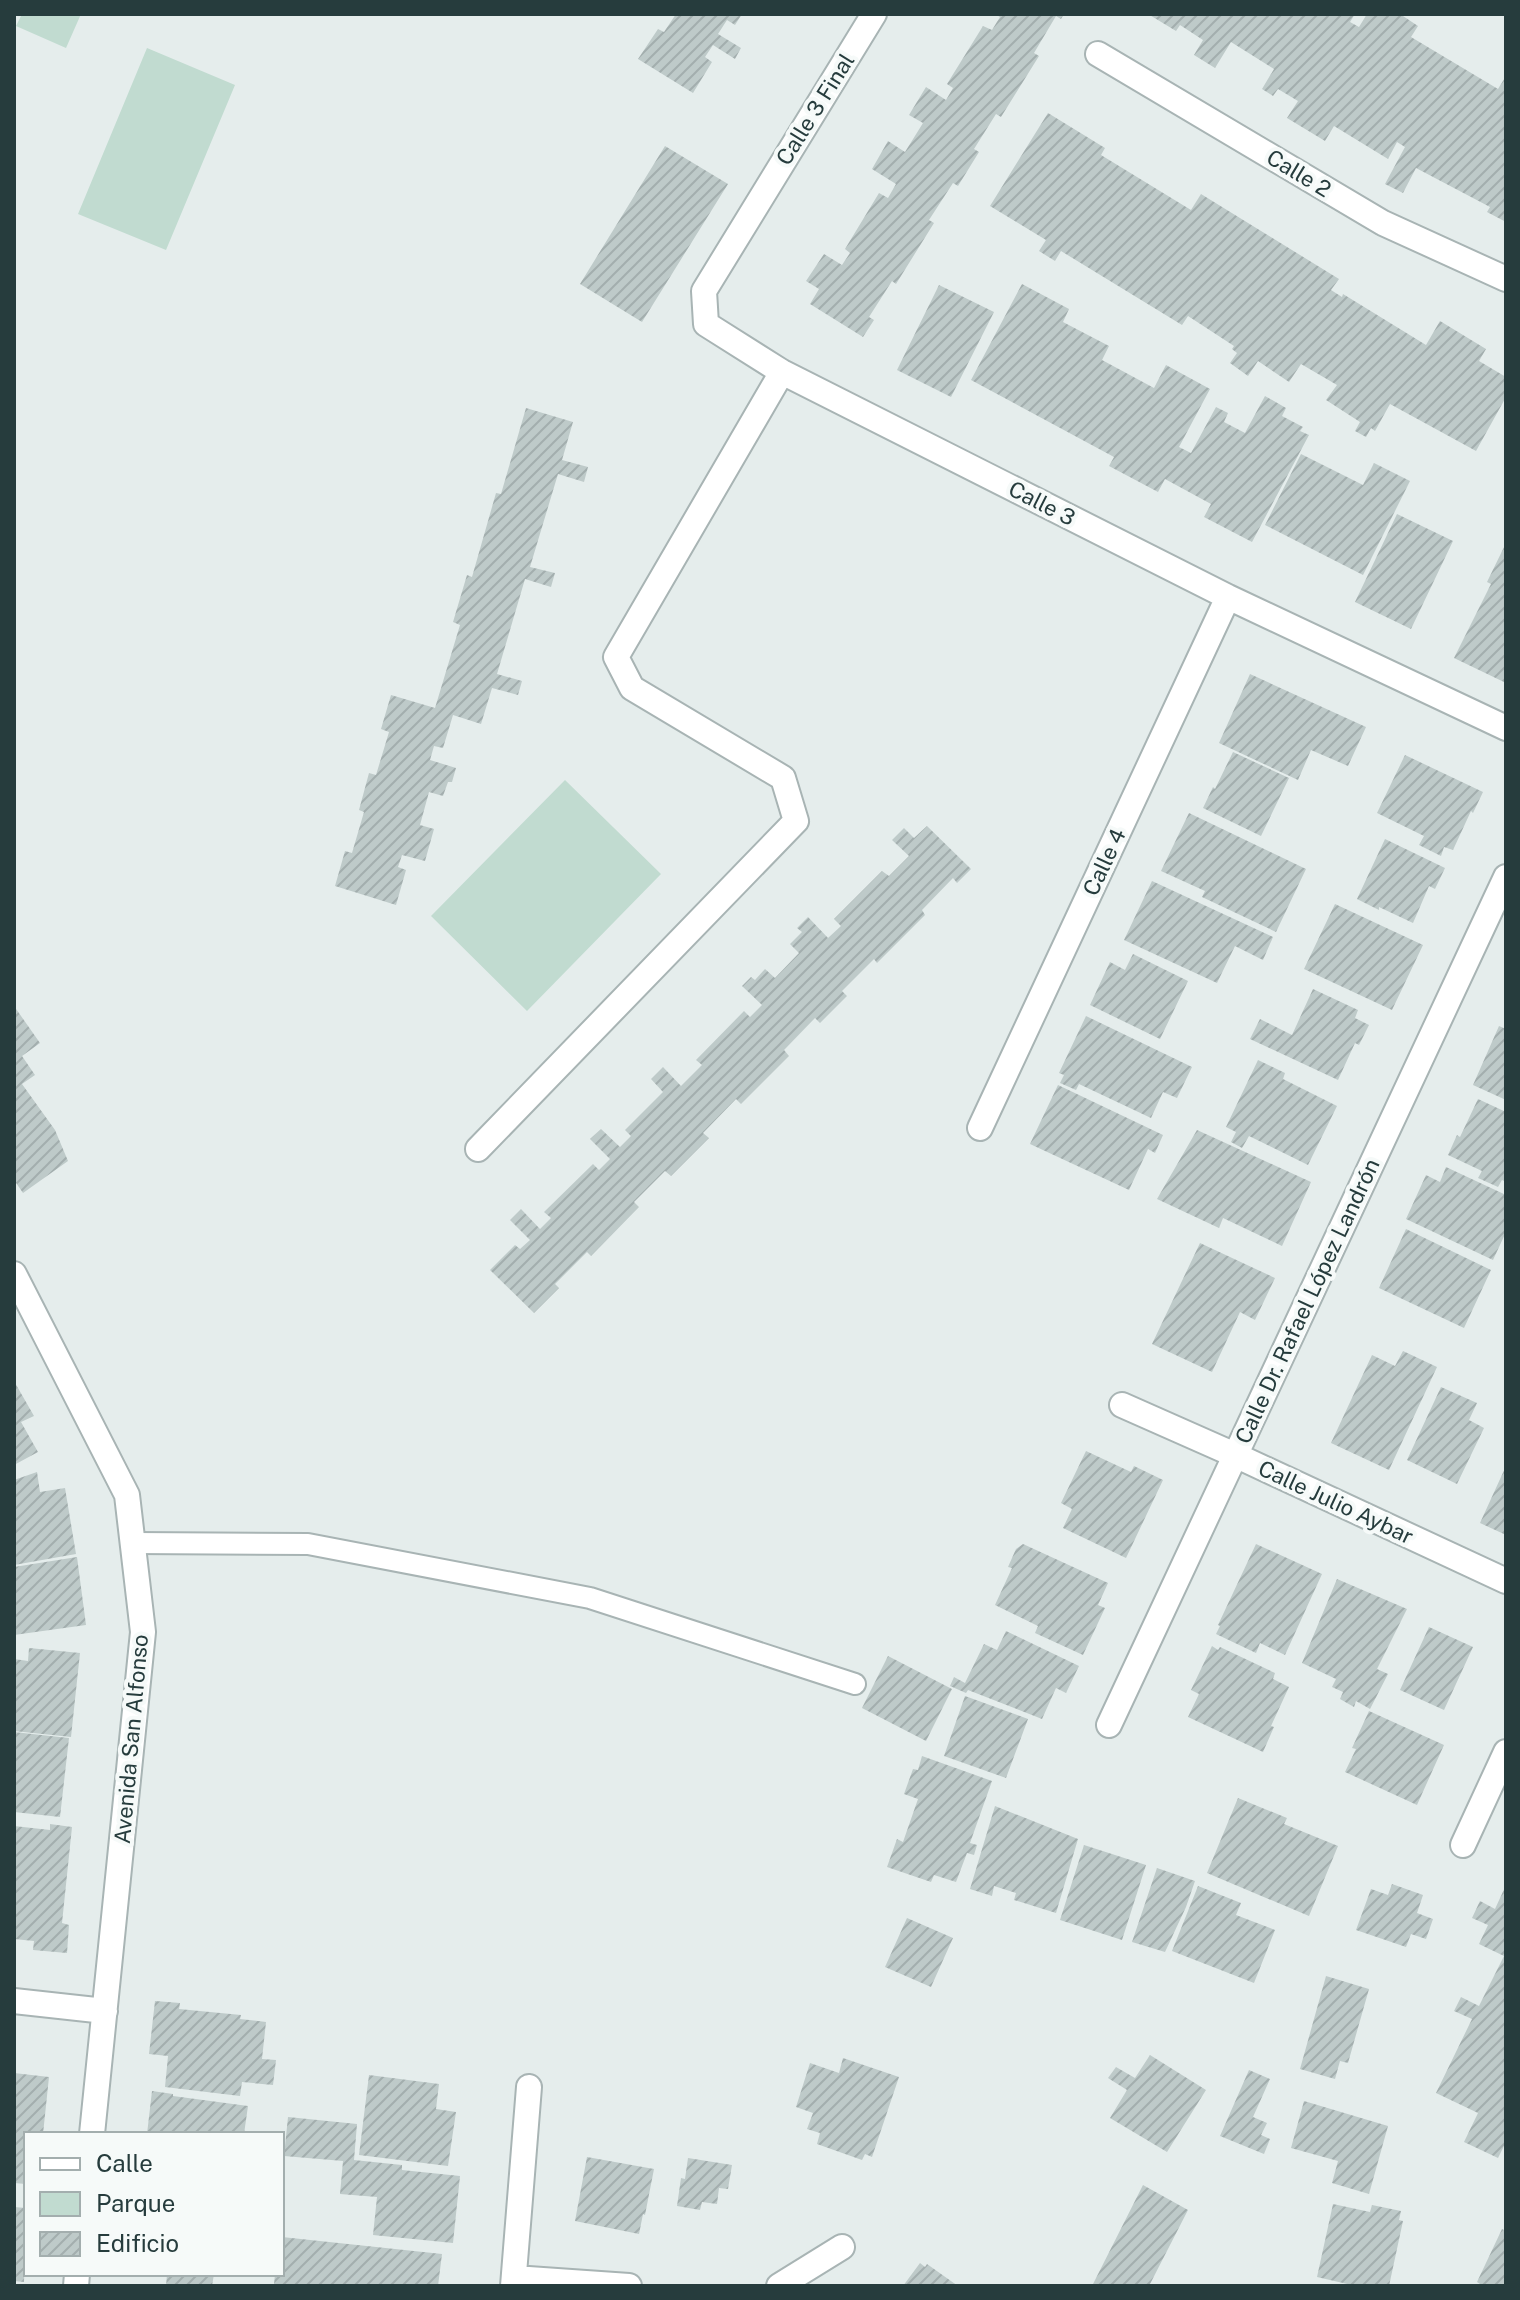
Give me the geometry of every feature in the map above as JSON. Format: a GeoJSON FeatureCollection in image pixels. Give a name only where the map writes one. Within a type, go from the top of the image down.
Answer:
{"type":"FeatureCollection","features":[{"type":"Feature","properties":{"kind":"street","name":"Calle 3 Final"},"geometry":{"type":"LineString","coordinates":[[757,204],[874,14]]}},
{"type":"Feature","properties":{"kind":"street","name":"Calle 2"},"geometry":{"type":"LineString","coordinates":[[1098,54],[1383,223],[1506,279]]}},
{"type":"Feature","properties":{"kind":"street","name":"Calle 3"},"geometry":{"type":"LineString","coordinates":[[757,204],[704,291],[706,324],[782,372],[1228,597],[1506,728]]}},
{"type":"Feature","properties":{"kind":"street"},"geometry":{"type":"LineString","coordinates":[[478,1149],[796,821],[783,778],[632,688],[616,657],[782,372]]}},
{"type":"Feature","properties":{"kind":"street","name":"Calle 4"},"geometry":{"type":"LineString","coordinates":[[980,1128],[1228,597]]}},
{"type":"Feature","properties":{"kind":"street","name":"Calle Dr. Rafael López Landrón"},"geometry":{"type":"LineString","coordinates":[[1109,1725],[1506,877]]}},
{"type":"Feature","properties":{"kind":"street","name":"Avenida San Alfonso"},"geometry":{"type":"LineString","coordinates":[[14,1274],[127,1495],[143,1632],[92,2132]]}},
{"type":"Feature","properties":{"kind":"street","name":"Calle Julio Aybar"},"geometry":{"type":"LineString","coordinates":[[1122,1405],[1506,1581]]}},
{"type":"Feature","properties":{"kind":"street"},"geometry":{"type":"LineString","coordinates":[[1463,1845],[1506,1752]]}},
{"type":"Feature","properties":{"kind":"street"},"geometry":{"type":"LineString","coordinates":[[14,2001],[105,2011]]}},
{"type":"Feature","properties":{"kind":"street"},"geometry":{"type":"LineString","coordinates":[[529,2087],[514,2282],[629,2286]]}},
{"type":"Feature","properties":{"kind":"street"},"geometry":{"type":"LineString","coordinates":[[779,2286],[842,2247]]}},
{"type":"Feature","properties":{"kind":"lane"},"geometry":{"type":"LineString","coordinates":[[133,1543],[308,1544],[590,1598],[855,1684]]}},
{"type":"Feature","properties":{"kind":"green space"},"geometry":{"type":"Polygon","coordinates":[[[22,14],[81,14],[66,48],[16,26],[22,14]]]}},
{"type":"Feature","properties":{"kind":"green space"},"geometry":{"type":"Polygon","coordinates":[[[147,48],[235,85],[166,250],[78,214],[147,48]]]}},
{"type":"Feature","properties":{"kind":"green space"},"geometry":{"type":"Polygon","coordinates":[[[565,780],[661,874],[527,1011],[431,916],[565,780]]]}},
{"type":"Feature","properties":{"kind":"building"},"geometry":{"type":"Polygon","coordinates":[[[676,14],[742,14],[735,25],[727,20],[718,34],[741,48],[735,59],[713,45],[705,57],[712,62],[693,93],[638,59],[658,29],[664,32],[676,14]]]}},
{"type":"Feature","properties":{"kind":"building"},"geometry":{"type":"Polygon","coordinates":[[[995,14],[1064,14],[1061,19],[1056,16],[1034,53],[1039,56],[1001,117],[996,114],[974,149],[979,152],[958,186],[953,183],[929,220],[934,223],[896,284],[892,281],[869,317],[874,320],[863,337],[810,304],[819,289],[806,281],[824,254],[842,265],[850,253],[845,249],[879,193],[888,198],[896,184],[872,169],[888,141],[905,152],[923,123],[909,115],[926,87],[946,100],[953,88],[947,84],[983,26],[992,30],[1000,17],[995,14]]]}},
{"type":"Feature","properties":{"kind":"building"},"geometry":{"type":"Polygon","coordinates":[[[1148,14],[1355,14],[1350,22],[1359,27],[1367,14],[1400,14],[1418,26],[1411,37],[1498,89],[1506,76],[1506,222],[1487,212],[1490,207],[1416,168],[1403,193],[1385,184],[1405,147],[1397,142],[1388,159],[1334,126],[1325,141],[1287,118],[1298,101],[1278,89],[1273,96],[1262,89],[1274,69],[1231,42],[1215,68],[1194,55],[1203,40],[1180,25],[1176,31],[1148,14]]]}},
{"type":"Feature","properties":{"kind":"building"},"geometry":{"type":"Polygon","coordinates":[[[1048,113],[1105,148],[1101,155],[1191,210],[1201,194],[1339,279],[1331,290],[1342,297],[1343,294],[1426,345],[1440,321],[1486,349],[1479,361],[1506,377],[1506,397],[1476,451],[1390,404],[1375,431],[1371,428],[1366,437],[1355,431],[1360,422],[1326,400],[1337,385],[1301,364],[1289,382],[1258,361],[1248,376],[1230,363],[1237,353],[1232,349],[1234,346],[1188,316],[1182,325],[1061,251],[1055,261],[1039,251],[1046,240],[990,206],[1048,113]]]}},
{"type":"Feature","properties":{"kind":"building"},"geometry":{"type":"Polygon","coordinates":[[[665,146],[728,184],[642,322],[580,284],[665,146]]]}},
{"type":"Feature","properties":{"kind":"building"},"geometry":{"type":"Polygon","coordinates":[[[1022,284],[1069,309],[1063,322],[1109,346],[1102,360],[1154,388],[1166,365],[1210,389],[1179,447],[1191,453],[1216,407],[1228,413],[1224,422],[1245,433],[1265,396],[1286,408],[1282,416],[1303,427],[1300,431],[1309,435],[1252,542],[1204,517],[1211,504],[1165,479],[1158,492],[1109,466],[1114,457],[971,380],[1022,284]]]}},
{"type":"Feature","properties":{"kind":"building"},"geometry":{"type":"Polygon","coordinates":[[[939,285],[994,312],[951,397],[897,370],[939,285]]]}},
{"type":"Feature","properties":{"kind":"building"},"geometry":{"type":"Polygon","coordinates":[[[526,408],[573,422],[562,460],[588,467],[584,482],[558,474],[530,567],[555,573],[551,587],[525,579],[497,674],[522,681],[518,695],[492,688],[481,724],[453,715],[443,748],[434,746],[430,760],[456,768],[443,796],[429,792],[420,825],[434,829],[425,861],[402,855],[398,867],[406,870],[396,905],[335,886],[345,851],[352,853],[364,812],[359,810],[369,773],[376,775],[389,732],[381,729],[391,695],[435,708],[460,625],[453,622],[467,575],[472,577],[496,493],[501,494],[526,408]]]}},
{"type":"Feature","properties":{"kind":"building"},"geometry":{"type":"Polygon","coordinates":[[[1301,454],[1363,485],[1374,463],[1410,481],[1363,575],[1265,525],[1301,454]]]}},
{"type":"Feature","properties":{"kind":"building"},"geometry":{"type":"Polygon","coordinates":[[[1397,514],[1453,541],[1411,629],[1355,602],[1397,514]]]}},
{"type":"Feature","properties":{"kind":"building"},"geometry":{"type":"Polygon","coordinates":[[[1506,543],[1506,683],[1454,658],[1491,584],[1487,582],[1506,543]]]}},
{"type":"Feature","properties":{"kind":"building"},"geometry":{"type":"Polygon","coordinates":[[[1250,674],[1366,727],[1348,766],[1311,750],[1298,780],[1219,743],[1250,674]]]}},
{"type":"Feature","properties":{"kind":"building"},"geometry":{"type":"Polygon","coordinates":[[[1233,752],[1289,778],[1261,836],[1203,808],[1233,752]]]}},
{"type":"Feature","properties":{"kind":"building"},"geometry":{"type":"Polygon","coordinates":[[[1405,755],[1483,792],[1453,850],[1444,847],[1441,856],[1419,845],[1424,836],[1377,813],[1405,755]]]}},
{"type":"Feature","properties":{"kind":"building"},"geometry":{"type":"Polygon","coordinates":[[[1189,813],[1306,869],[1276,932],[1202,897],[1205,891],[1161,871],[1189,813]]]}},
{"type":"Feature","properties":{"kind":"building"},"geometry":{"type":"Polygon","coordinates":[[[927,826],[971,869],[957,883],[953,878],[922,910],[925,915],[877,963],[874,959],[842,991],[847,996],[820,1023],[815,1018],[784,1050],[789,1056],[741,1104],[736,1099],[703,1133],[709,1138],[671,1176],[665,1171],[634,1202],[639,1207],[591,1256],[587,1252],[555,1284],[559,1288],[534,1313],[490,1270],[515,1245],[520,1249],[530,1240],[510,1220],[521,1209],[540,1229],[551,1218],[544,1212],[593,1164],[599,1170],[610,1159],[590,1139],[601,1129],[620,1147],[631,1136],[625,1130],[663,1092],[651,1079],[663,1067],[681,1086],[702,1065],[696,1060],[744,1011],[750,1017],[762,1005],[742,986],[751,977],[755,980],[765,969],[775,978],[799,953],[790,944],[802,932],[797,928],[808,917],[828,938],[841,926],[834,919],[882,871],[889,876],[909,856],[892,840],[904,828],[914,838],[927,826]]]}},
{"type":"Feature","properties":{"kind":"building"},"geometry":{"type":"Polygon","coordinates":[[[1385,839],[1445,868],[1435,889],[1429,886],[1413,923],[1357,899],[1385,839]]]}},
{"type":"Feature","properties":{"kind":"building"},"geometry":{"type":"Polygon","coordinates":[[[1152,881],[1273,937],[1263,960],[1235,946],[1217,983],[1124,940],[1152,881]]]}},
{"type":"Feature","properties":{"kind":"building"},"geometry":{"type":"Polygon","coordinates":[[[1335,904],[1423,945],[1392,1010],[1304,969],[1335,904]]]}},
{"type":"Feature","properties":{"kind":"building"},"geometry":{"type":"Polygon","coordinates":[[[1133,954],[1188,981],[1160,1039],[1090,1005],[1110,962],[1125,970],[1133,954]]]}},
{"type":"Feature","properties":{"kind":"building"},"geometry":{"type":"Polygon","coordinates":[[[1313,989],[1358,1010],[1355,1018],[1369,1025],[1359,1045],[1355,1043],[1338,1080],[1250,1039],[1260,1019],[1292,1035],[1313,989]]]}},
{"type":"Feature","properties":{"kind":"building"},"geometry":{"type":"Polygon","coordinates":[[[14,1006],[40,1043],[22,1056],[35,1075],[22,1084],[55,1130],[68,1161],[23,1193],[14,1180],[14,1006]]]}},
{"type":"Feature","properties":{"kind":"building"},"geometry":{"type":"Polygon","coordinates":[[[1086,1016],[1192,1067],[1177,1098],[1163,1092],[1151,1118],[1079,1084],[1076,1090],[1060,1083],[1064,1075],[1059,1073],[1086,1016]]]}},
{"type":"Feature","properties":{"kind":"building"},"geometry":{"type":"Polygon","coordinates":[[[1499,1026],[1506,1029],[1506,1100],[1473,1085],[1499,1026]]]}},
{"type":"Feature","properties":{"kind":"building"},"geometry":{"type":"Polygon","coordinates":[[[1258,1060],[1285,1073],[1283,1079],[1337,1106],[1308,1165],[1249,1136],[1242,1148],[1231,1142],[1236,1132],[1226,1127],[1258,1060]]]}},
{"type":"Feature","properties":{"kind":"building"},"geometry":{"type":"Polygon","coordinates":[[[1058,1085],[1163,1135],[1155,1153],[1148,1149],[1129,1190],[1030,1144],[1058,1085]]]}},
{"type":"Feature","properties":{"kind":"building"},"geometry":{"type":"Polygon","coordinates":[[[1478,1099],[1506,1112],[1506,1182],[1502,1180],[1498,1187],[1478,1178],[1482,1171],[1448,1155],[1478,1099]]]}},
{"type":"Feature","properties":{"kind":"building"},"geometry":{"type":"Polygon","coordinates":[[[1197,1130],[1311,1182],[1282,1246],[1223,1218],[1219,1228],[1157,1199],[1197,1130]]]}},
{"type":"Feature","properties":{"kind":"building"},"geometry":{"type":"Polygon","coordinates":[[[1446,1167],[1506,1195],[1506,1232],[1493,1260],[1406,1219],[1426,1175],[1440,1182],[1446,1167]]]}},
{"type":"Feature","properties":{"kind":"building"},"geometry":{"type":"Polygon","coordinates":[[[1406,1229],[1491,1270],[1464,1328],[1379,1288],[1406,1229]]]}},
{"type":"Feature","properties":{"kind":"building"},"geometry":{"type":"Polygon","coordinates":[[[1200,1243],[1275,1278],[1255,1320],[1240,1312],[1212,1372],[1152,1344],[1200,1243]]]}},
{"type":"Feature","properties":{"kind":"building"},"geometry":{"type":"Polygon","coordinates":[[[1403,1351],[1437,1367],[1389,1470],[1331,1443],[1372,1355],[1395,1366],[1403,1351]]]}},
{"type":"Feature","properties":{"kind":"building"},"geometry":{"type":"Polygon","coordinates":[[[14,1381],[34,1416],[21,1422],[38,1452],[14,1465],[14,1381]]]}},
{"type":"Feature","properties":{"kind":"building"},"geometry":{"type":"Polygon","coordinates":[[[1441,1387],[1477,1403],[1469,1420],[1484,1428],[1457,1484],[1407,1460],[1441,1387]]]}},
{"type":"Feature","properties":{"kind":"building"},"geometry":{"type":"Polygon","coordinates":[[[1086,1451],[1131,1472],[1134,1466],[1163,1480],[1126,1558],[1063,1528],[1072,1509],[1061,1503],[1086,1451]]]}},
{"type":"Feature","properties":{"kind":"building"},"geometry":{"type":"Polygon","coordinates":[[[1506,1466],[1506,1535],[1480,1523],[1506,1466]]]}},
{"type":"Feature","properties":{"kind":"building"},"geometry":{"type":"Polygon","coordinates":[[[37,1472],[40,1492],[65,1488],[76,1554],[14,1565],[14,1480],[37,1472]]]}},
{"type":"Feature","properties":{"kind":"building"},"geometry":{"type":"Polygon","coordinates":[[[1023,1544],[1108,1583],[1098,1605],[1105,1608],[1083,1655],[1035,1633],[1038,1626],[995,1605],[1012,1568],[1008,1567],[1016,1549],[1023,1544]]]}},
{"type":"Feature","properties":{"kind":"building"},"geometry":{"type":"Polygon","coordinates":[[[1256,1544],[1322,1574],[1285,1655],[1260,1643],[1256,1653],[1216,1634],[1256,1544]]]}},
{"type":"Feature","properties":{"kind":"building"},"geometry":{"type":"Polygon","coordinates":[[[77,1557],[86,1625],[14,1635],[14,1567],[77,1557]]]}},
{"type":"Feature","properties":{"kind":"building"},"geometry":{"type":"Polygon","coordinates":[[[1337,1579],[1407,1609],[1377,1669],[1388,1674],[1370,1709],[1356,1701],[1354,1707],[1340,1699],[1343,1692],[1332,1687],[1336,1679],[1302,1663],[1337,1579]]]}},
{"type":"Feature","properties":{"kind":"building"},"geometry":{"type":"Polygon","coordinates":[[[1429,1627],[1473,1647],[1444,1710],[1400,1690],[1429,1627]]]}},
{"type":"Feature","properties":{"kind":"building"},"geometry":{"type":"Polygon","coordinates":[[[1006,1631],[1079,1666],[1066,1693],[1056,1688],[1042,1719],[950,1686],[954,1677],[965,1683],[984,1644],[997,1650],[1006,1631]]]}},
{"type":"Feature","properties":{"kind":"building"},"geometry":{"type":"Polygon","coordinates":[[[1212,1646],[1275,1673],[1273,1679],[1289,1687],[1263,1752],[1188,1717],[1199,1694],[1191,1690],[1212,1646]]]}},
{"type":"Feature","properties":{"kind":"building"},"geometry":{"type":"Polygon","coordinates":[[[29,1648],[80,1653],[71,1737],[14,1731],[14,1659],[28,1661],[29,1648]]]}},
{"type":"Feature","properties":{"kind":"building"},"geometry":{"type":"Polygon","coordinates":[[[888,1656],[952,1689],[926,1741],[862,1708],[888,1656]]]}},
{"type":"Feature","properties":{"kind":"building"},"geometry":{"type":"Polygon","coordinates":[[[965,1696],[1028,1719],[1006,1778],[944,1756],[965,1696]]]}},
{"type":"Feature","properties":{"kind":"building"},"geometry":{"type":"Polygon","coordinates":[[[1369,1711],[1444,1745],[1417,1805],[1345,1772],[1369,1711]]]}},
{"type":"Feature","properties":{"kind":"building"},"geometry":{"type":"Polygon","coordinates":[[[14,1732],[69,1738],[60,1817],[14,1812],[14,1732]]]}},
{"type":"Feature","properties":{"kind":"building"},"geometry":{"type":"Polygon","coordinates":[[[922,1756],[992,1781],[970,1843],[977,1845],[974,1855],[967,1853],[956,1882],[934,1875],[931,1882],[887,1867],[897,1839],[903,1842],[918,1799],[904,1794],[913,1769],[918,1770],[922,1756]]]}},
{"type":"Feature","properties":{"kind":"building"},"geometry":{"type":"Polygon","coordinates":[[[1238,1798],[1287,1818],[1284,1824],[1338,1846],[1309,1916],[1207,1873],[1238,1798]]]}},
{"type":"Feature","properties":{"kind":"building"},"geometry":{"type":"Polygon","coordinates":[[[995,1806],[1078,1839],[1056,1913],[1014,1900],[1016,1893],[994,1886],[992,1896],[970,1889],[995,1806]]]}},
{"type":"Feature","properties":{"kind":"building"},"geometry":{"type":"Polygon","coordinates":[[[50,1824],[72,1827],[62,1923],[69,1925],[67,1953],[33,1950],[34,1941],[14,1939],[14,1826],[50,1830],[50,1824]]]}},
{"type":"Feature","properties":{"kind":"building"},"geometry":{"type":"Polygon","coordinates":[[[1084,1845],[1146,1865],[1122,1940],[1060,1920],[1084,1845]]]}},
{"type":"Feature","properties":{"kind":"building"},"geometry":{"type":"Polygon","coordinates":[[[1157,1868],[1195,1881],[1165,1952],[1132,1942],[1157,1868]]]}},
{"type":"Feature","properties":{"kind":"building"},"geometry":{"type":"Polygon","coordinates":[[[1392,1884],[1423,1895],[1417,1913],[1433,1919],[1426,1939],[1411,1934],[1406,1947],[1356,1930],[1371,1889],[1388,1895],[1392,1884]]]}},
{"type":"Feature","properties":{"kind":"building"},"geometry":{"type":"Polygon","coordinates":[[[1506,1885],[1506,2142],[1498,2158],[1464,2142],[1478,2113],[1436,2093],[1472,2019],[1454,2011],[1461,1997],[1479,2006],[1504,1956],[1479,1944],[1488,1925],[1472,1918],[1480,1901],[1495,1909],[1506,1885]]]}},
{"type":"Feature","properties":{"kind":"building"},"geometry":{"type":"Polygon","coordinates":[[[1198,1886],[1241,1903],[1236,1915],[1275,1930],[1254,1983],[1172,1951],[1198,1886]]]}},
{"type":"Feature","properties":{"kind":"building"},"geometry":{"type":"Polygon","coordinates":[[[907,1918],[953,1938],[931,1987],[885,1967],[907,1918]]]}},
{"type":"Feature","properties":{"kind":"building"},"geometry":{"type":"Polygon","coordinates":[[[1326,1976],[1369,1989],[1348,2063],[1340,2061],[1335,2079],[1300,2069],[1326,1976]]]}},
{"type":"Feature","properties":{"kind":"building"},"geometry":{"type":"Polygon","coordinates":[[[155,2001],[180,2003],[179,2009],[241,2015],[240,2019],[266,2022],[262,2059],[276,2060],[273,2085],[242,2082],[240,2096],[165,2087],[168,2056],[149,2054],[155,2001]]]}},
{"type":"Feature","properties":{"kind":"building"},"geometry":{"type":"Polygon","coordinates":[[[1150,2055],[1206,2090],[1167,2152],[1110,2118],[1127,2090],[1108,2078],[1116,2067],[1135,2078],[1150,2055]]]}},
{"type":"Feature","properties":{"kind":"building"},"geometry":{"type":"Polygon","coordinates":[[[843,2058],[899,2077],[872,2157],[865,2154],[862,2160],[817,2144],[820,2133],[807,2129],[813,2113],[796,2107],[810,2063],[839,2073],[843,2058]]]}},
{"type":"Feature","properties":{"kind":"building"},"geometry":{"type":"Polygon","coordinates":[[[1249,2070],[1270,2079],[1253,2117],[1267,2123],[1261,2135],[1270,2139],[1264,2154],[1220,2136],[1249,2070]]]}},
{"type":"Feature","properties":{"kind":"building"},"geometry":{"type":"Polygon","coordinates":[[[14,2073],[49,2077],[43,2132],[24,2132],[24,2184],[14,2183],[14,2073]]]}},
{"type":"Feature","properties":{"kind":"building"},"geometry":{"type":"Polygon","coordinates":[[[369,2075],[439,2084],[436,2109],[456,2112],[448,2166],[359,2155],[369,2075]]]}},
{"type":"Feature","properties":{"kind":"building"},"geometry":{"type":"Polygon","coordinates":[[[152,2091],[248,2106],[244,2132],[147,2132],[152,2091]]]}},
{"type":"Feature","properties":{"kind":"building"},"geometry":{"type":"Polygon","coordinates":[[[1304,2101],[1388,2126],[1369,2194],[1332,2183],[1338,2161],[1291,2148],[1304,2101]]]}},
{"type":"Feature","properties":{"kind":"building"},"geometry":{"type":"Polygon","coordinates":[[[288,2117],[357,2124],[354,2160],[402,2165],[402,2170],[460,2176],[453,2243],[373,2235],[377,2197],[340,2194],[343,2161],[284,2156],[288,2117]]]}},
{"type":"Feature","properties":{"kind":"building"},"geometry":{"type":"Polygon","coordinates":[[[587,2157],[654,2169],[639,2234],[575,2221],[587,2157]]]}},
{"type":"Feature","properties":{"kind":"building"},"geometry":{"type":"Polygon","coordinates":[[[688,2158],[732,2165],[728,2189],[719,2188],[717,2204],[702,2202],[700,2210],[677,2206],[688,2158]]]}},
{"type":"Feature","properties":{"kind":"building"},"geometry":{"type":"Polygon","coordinates":[[[1143,2185],[1188,2210],[1149,2286],[1092,2286],[1143,2185]]]}},
{"type":"Feature","properties":{"kind":"building"},"geometry":{"type":"Polygon","coordinates":[[[1333,2204],[1370,2212],[1372,2205],[1401,2211],[1399,2220],[1403,2221],[1389,2286],[1356,2286],[1317,2277],[1333,2204]]]}},
{"type":"Feature","properties":{"kind":"building"},"geometry":{"type":"Polygon","coordinates":[[[14,2207],[24,2208],[24,2276],[24,2282],[14,2281],[14,2207]]]}},
{"type":"Feature","properties":{"kind":"building"},"geometry":{"type":"Polygon","coordinates":[[[1502,2229],[1506,2231],[1506,2286],[1483,2286],[1477,2282],[1502,2229]]]}},
{"type":"Feature","properties":{"kind":"building"},"geometry":{"type":"Polygon","coordinates":[[[284,2237],[442,2254],[438,2286],[274,2284],[275,2276],[284,2276],[284,2237]]]}},
{"type":"Feature","properties":{"kind":"building"},"geometry":{"type":"Polygon","coordinates":[[[920,2263],[925,2267],[927,2264],[958,2286],[903,2286],[920,2263]]]}},
{"type":"Feature","properties":{"kind":"building"},"geometry":{"type":"Polygon","coordinates":[[[167,2276],[214,2276],[212,2286],[166,2286],[167,2276]]]}}]}
